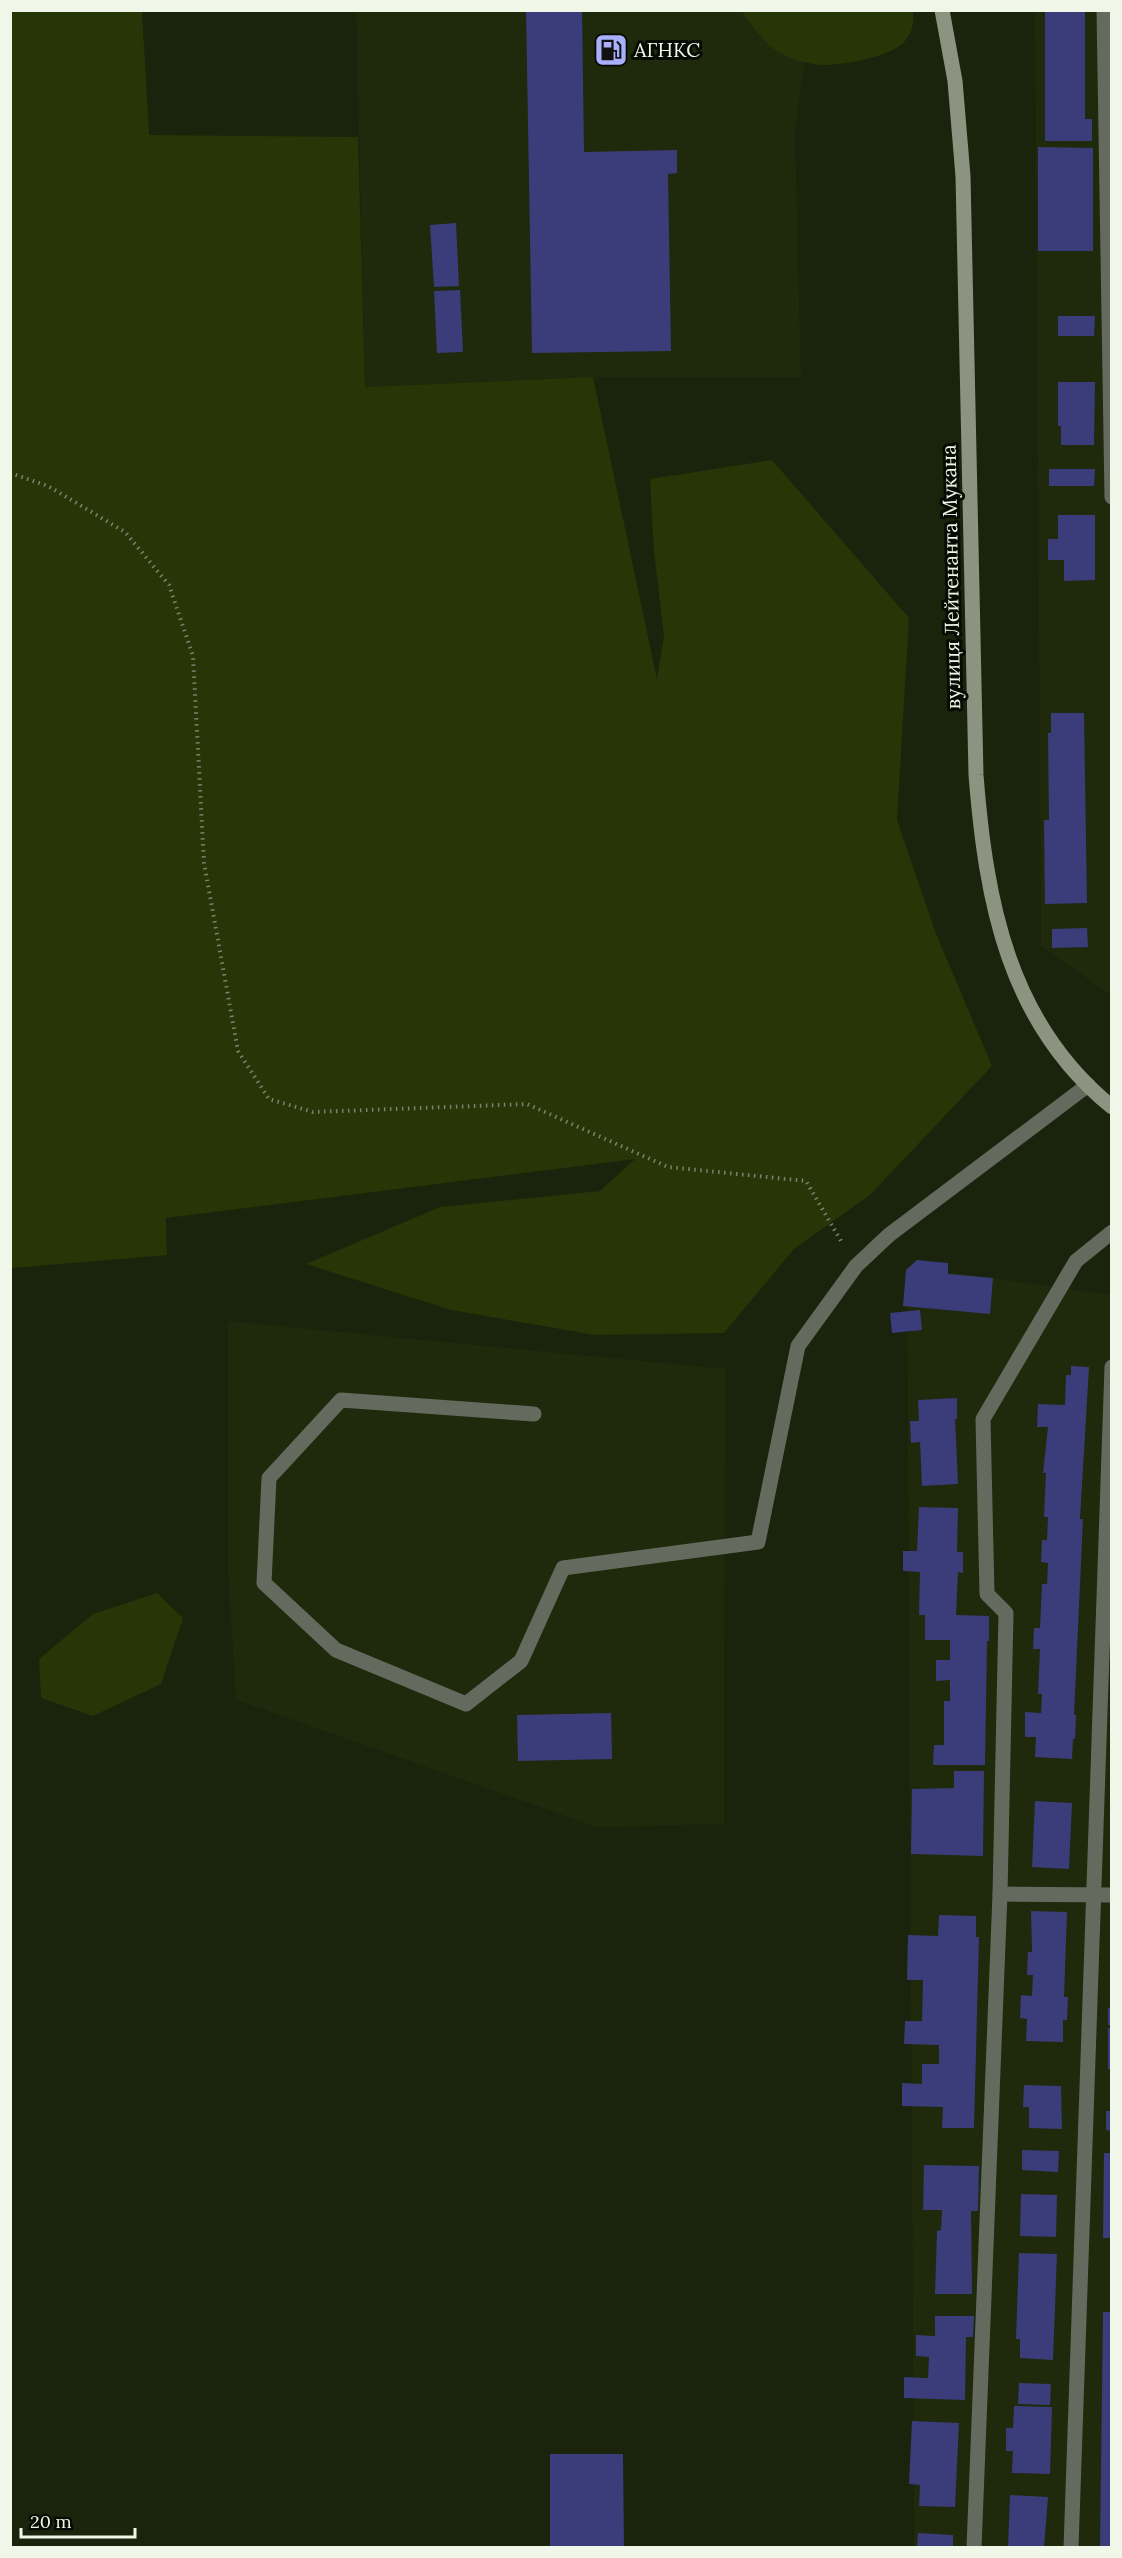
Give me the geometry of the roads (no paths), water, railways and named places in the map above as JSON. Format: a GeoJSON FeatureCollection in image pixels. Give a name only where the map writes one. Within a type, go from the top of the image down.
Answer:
{"type":"FeatureCollection","features":[{"type":"Feature","properties":{"kind":"main road","name":"вулиця Лейтенанта Мукана"},"geometry":{"type":"LineString","coordinates":[[942,10],[955,81],[963,176],[976,776],[982,839],[1002,940],[1016,980],[1043,1030],[1088,1085],[1112,1107]]}},
{"type":"Feature","properties":{"kind":"lane"},"geometry":{"type":"LineString","coordinates":[[1104,10],[1112,497]]}},
{"type":"Feature","properties":{"kind":"lane"},"geometry":{"type":"LineString","coordinates":[[534,1413],[341,1400],[269,1478],[264,1583],[336,1650],[466,1704],[521,1660],[562,1568],[758,1542],[798,1346],[856,1266],[889,1235],[1088,1085]]}},
{"type":"Feature","properties":{"kind":"lane"},"geometry":{"type":"LineString","coordinates":[[974,2547],[1000,1894],[1006,1613],[987,1594],[983,1419],[1076,1261],[1112,1232]]}},
{"type":"Feature","properties":{"kind":"lane"},"geometry":{"type":"LineString","coordinates":[[1071,2547],[1112,1367]]}},
{"type":"Feature","properties":{"kind":"lane"},"geometry":{"type":"LineString","coordinates":[[1000,1894],[1112,1895]]}},
{"type":"Feature","properties":{"kind":"place","name":"АГНКС"},"geometry":{"type":"Point","coordinates":[611,50]}}]}
